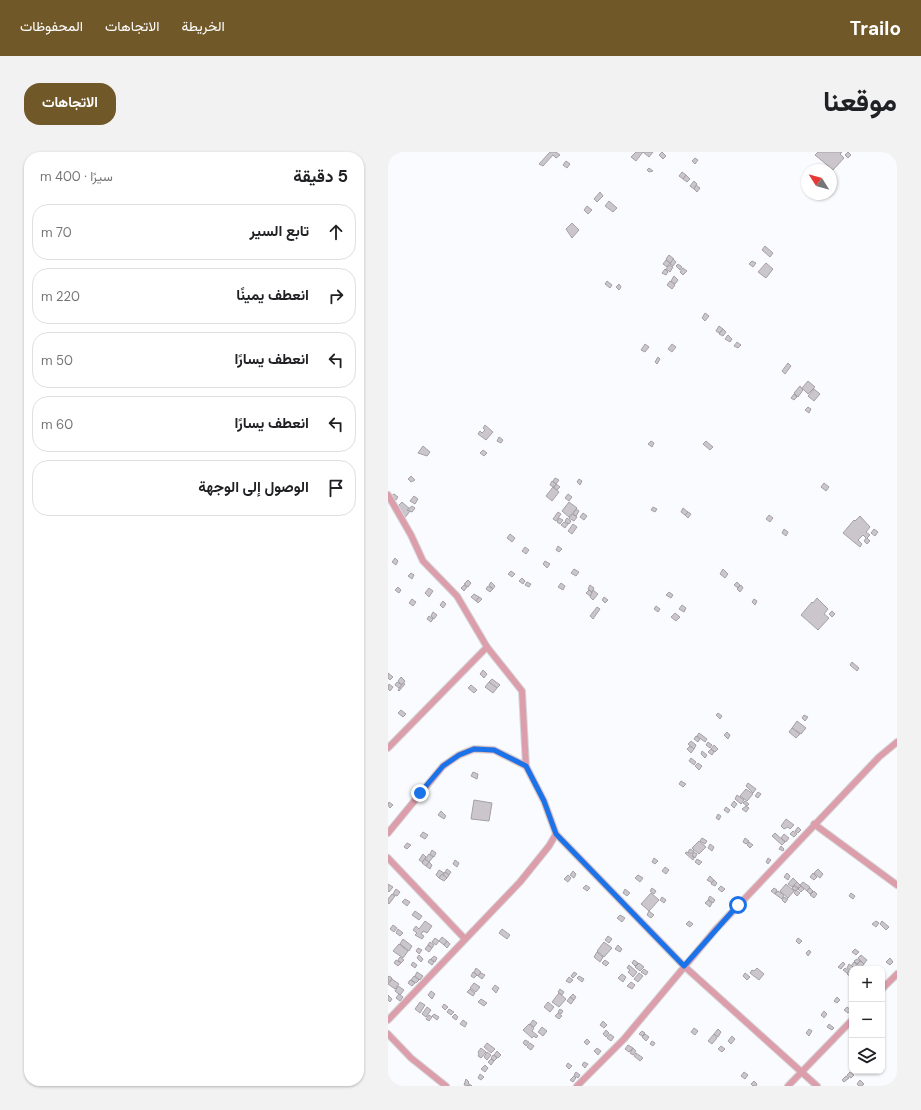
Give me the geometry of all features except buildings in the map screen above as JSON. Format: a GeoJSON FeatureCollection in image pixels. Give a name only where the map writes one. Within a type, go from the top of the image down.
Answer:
{"type":"FeatureCollection","features":[{"type":"Feature","properties":{"kind":"street"},"geometry":{"type":"LineString","coordinates":[[388,496],[411,535],[423,561],[457,596],[487,647],[522,690],[526,766],[544,801],[556,834],[684,966],[817,1086]]}},
{"type":"Feature","properties":{"kind":"street"},"geometry":{"type":"LineString","coordinates":[[388,748],[487,647]]}},
{"type":"Feature","properties":{"kind":"street"},"geometry":{"type":"LineString","coordinates":[[577,1086],[624,1039],[716,929],[814,824],[879,757],[897,742]]}},
{"type":"Feature","properties":{"kind":"street"},"geometry":{"type":"LineString","coordinates":[[388,833],[443,766],[459,755],[474,749],[494,750],[526,766]]}},
{"type":"Feature","properties":{"kind":"street"},"geometry":{"type":"LineString","coordinates":[[814,824],[897,885]]}},
{"type":"Feature","properties":{"kind":"street"},"geometry":{"type":"LineString","coordinates":[[388,1020],[520,882],[549,846],[556,834]]}},
{"type":"Feature","properties":{"kind":"street"},"geometry":{"type":"LineString","coordinates":[[388,858],[465,939]]}},
{"type":"Feature","properties":{"kind":"street"},"geometry":{"type":"LineString","coordinates":[[885,986],[897,974]]}},
{"type":"Feature","properties":{"kind":"street"},"geometry":{"type":"LineString","coordinates":[[788,1086],[849,1023]]}},
{"type":"Feature","properties":{"kind":"street"},"geometry":{"type":"LineString","coordinates":[[388,1034],[411,1058],[446,1086]]}},
{"type":"Feature","properties":{"kind":"route"},"geometry":{"type":"LineString","coordinates":[[420,793],[443,766],[459,755],[474,749],[494,750],[526,766],[544,801],[556,834],[684,966],[738,905]]}}]}
